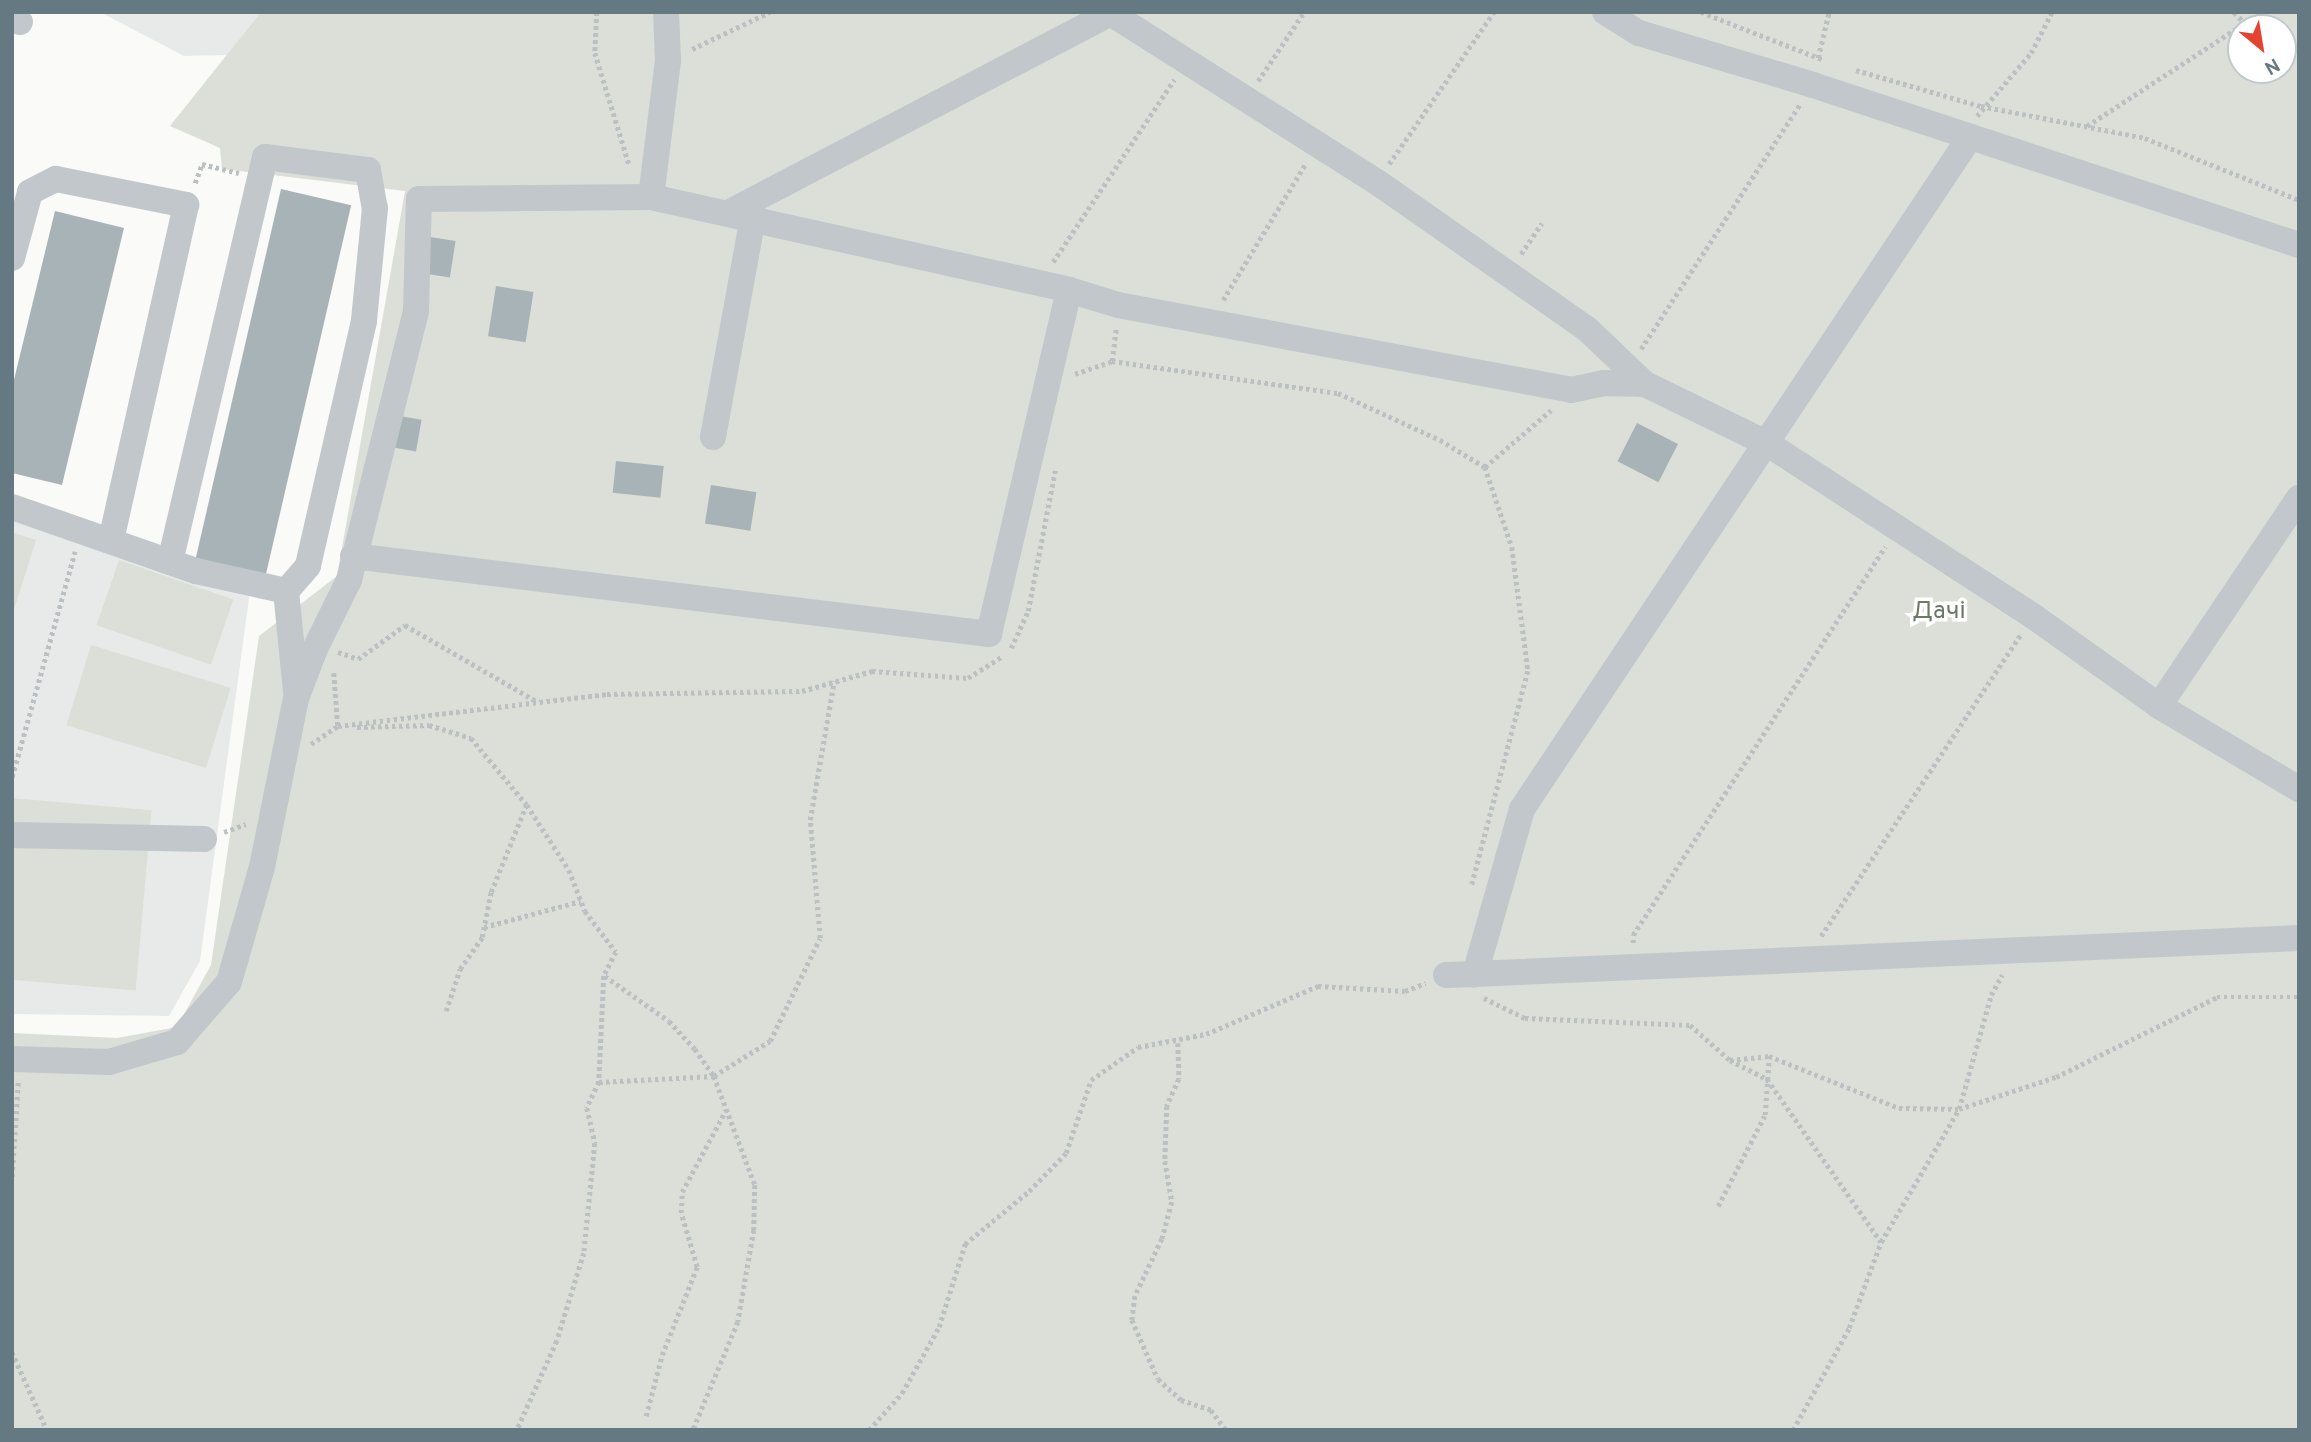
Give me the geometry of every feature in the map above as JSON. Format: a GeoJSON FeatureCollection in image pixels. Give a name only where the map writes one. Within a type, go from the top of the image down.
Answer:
{"type":"FeatureCollection","features":[{"type":"Feature","properties":{"kind":"street"},"geometry":{"type":"LineString","coordinates":[[651,197],[668,60],[666,12]]}},
{"type":"Feature","properties":{"kind":"street"},"geometry":{"type":"LineString","coordinates":[[1605,12],[1639,33],[1813,85],[1968,140],[2299,245]]}},
{"type":"Feature","properties":{"kind":"street"},"geometry":{"type":"LineString","coordinates":[[742,215],[1112,13],[1377,182],[1587,329],[1637,376],[1768,444],[2033,616],[2160,706],[2299,789]]}},
{"type":"Feature","properties":{"kind":"street"},"geometry":{"type":"LineString","coordinates":[[1477,984],[1522,808],[1768,444],[1968,140]]}},
{"type":"Feature","properties":{"kind":"street"},"geometry":{"type":"LineString","coordinates":[[170,562],[265,157],[368,170],[375,208],[364,321],[308,566],[286,591],[296,699]]}},
{"type":"Feature","properties":{"kind":"street"},"geometry":{"type":"LineString","coordinates":[[12,258],[30,192],[56,179],[186,205],[111,540]]}},
{"type":"Feature","properties":{"kind":"street"},"geometry":{"type":"LineString","coordinates":[[15,1060],[109,1062],[177,1042],[229,982],[273,813],[296,699],[351,568],[416,311],[419,199],[651,197],[1040,283],[1118,305],[1571,390],[1637,376]]}},
{"type":"Feature","properties":{"kind":"street"},"geometry":{"type":"LineString","coordinates":[[713,437],[742,215]]}},
{"type":"Feature","properties":{"kind":"street"},"geometry":{"type":"LineString","coordinates":[[351,568],[989,634],[1069,290]]}},
{"type":"Feature","properties":{"kind":"street"},"geometry":{"type":"LineString","coordinates":[[2160,706],[2299,498]]}},
{"type":"Feature","properties":{"kind":"street"},"geometry":{"type":"LineString","coordinates":[[12,507],[170,562],[286,591]]}},
{"type":"Feature","properties":{"kind":"street"},"geometry":{"type":"LineString","coordinates":[[12,835],[204,839]]}},
{"type":"Feature","properties":{"kind":"street"},"geometry":{"type":"LineString","coordinates":[[1446,975],[1477,984],[1634,967],[2299,938]]}},
{"type":"Feature","properties":{"kind":"path"},"geometry":{"type":"LineString","coordinates":[[597,12],[595,53],[616,127],[637,185],[651,197]]}},
{"type":"Feature","properties":{"kind":"path"},"geometry":{"type":"LineString","coordinates":[[668,60],[770,12]]}},
{"type":"Feature","properties":{"kind":"path"},"geometry":{"type":"LineString","coordinates":[[1246,99],[1304,12]]}},
{"type":"Feature","properties":{"kind":"path"},"geometry":{"type":"LineString","coordinates":[[1377,182],[1494,12]]}},
{"type":"Feature","properties":{"kind":"path"},"geometry":{"type":"LineString","coordinates":[[1701,12],[1835,64]]}},
{"type":"Feature","properties":{"kind":"path"},"geometry":{"type":"LineString","coordinates":[[1818,58],[1829,12]]}},
{"type":"Feature","properties":{"kind":"path"},"geometry":{"type":"LineString","coordinates":[[1981,106],[2031,53],[2052,12]]}},
{"type":"Feature","properties":{"kind":"path"},"geometry":{"type":"LineString","coordinates":[[2087,127],[2227,35]]}},
{"type":"Feature","properties":{"kind":"path"},"geometry":{"type":"LineString","coordinates":[[1040,283],[1186,61]]}},
{"type":"Feature","properties":{"kind":"path"},"geometry":{"type":"LineString","coordinates":[[1848,68],[1981,106],[2145,138],[2299,200]]}},
{"type":"Feature","properties":{"kind":"path"},"geometry":{"type":"LineString","coordinates":[[1637,376],[1813,85]]}},
{"type":"Feature","properties":{"kind":"path"},"geometry":{"type":"LineString","coordinates":[[1210,322],[1317,145]]}},
{"type":"Feature","properties":{"kind":"path"},"geometry":{"type":"LineString","coordinates":[[186,205],[202,164],[260,178]]}},
{"type":"Feature","properties":{"kind":"path"},"geometry":{"type":"LineString","coordinates":[[1507,275],[1542,223]]}},
{"type":"Feature","properties":{"kind":"path"},"geometry":{"type":"LineString","coordinates":[[1112,361],[1118,305]]}},
{"type":"Feature","properties":{"kind":"path"},"geometry":{"type":"LineString","coordinates":[[1072,386],[1074,374],[1112,361],[1338,393],[1440,440],[1485,467],[1512,547],[1528,671],[1471,890]]}},
{"type":"Feature","properties":{"kind":"path"},"geometry":{"type":"LineString","coordinates":[[1485,467],[1509,451],[1571,390]]}},
{"type":"Feature","properties":{"kind":"path"},"geometry":{"type":"LineString","coordinates":[[284,762],[338,726],[607,694],[802,691],[872,671],[968,678],[1000,659],[1015,644],[1028,611],[1057,462]]}},
{"type":"Feature","properties":{"kind":"path"},"geometry":{"type":"LineString","coordinates":[[1634,967],[1633,935],[1897,528]]}},
{"type":"Feature","properties":{"kind":"path"},"geometry":{"type":"LineString","coordinates":[[12,776],[76,546]]}},
{"type":"Feature","properties":{"kind":"path"},"geometry":{"type":"LineString","coordinates":[[1804,960],[2033,616]]}},
{"type":"Feature","properties":{"kind":"path"},"geometry":{"type":"LineString","coordinates":[[338,726],[332,650],[358,659],[405,625],[539,703]]}},
{"type":"Feature","properties":{"kind":"path"},"geometry":{"type":"LineString","coordinates":[[599,1082],[714,1076],[771,1041],[820,938],[810,820],[834,681]]}},
{"type":"Feature","properties":{"kind":"path"},"geometry":{"type":"LineString","coordinates":[[338,726],[402,729],[429,725],[471,737],[527,805],[569,870],[581,901],[616,952],[604,976],[599,1082],[587,1108],[595,1143],[584,1253],[557,1341],[517,1430]]}},
{"type":"Feature","properties":{"kind":"path"},"geometry":{"type":"LineString","coordinates":[[446,1011],[460,969],[484,927],[491,892],[527,805]]}},
{"type":"Feature","properties":{"kind":"path"},"geometry":{"type":"LineString","coordinates":[[204,839],[273,813]]}},
{"type":"Feature","properties":{"kind":"path"},"geometry":{"type":"LineString","coordinates":[[484,927],[581,901]]}},
{"type":"Feature","properties":{"kind":"path"},"geometry":{"type":"LineString","coordinates":[[869,1430],[902,1393],[939,1326],[965,1244],[1066,1153],[1091,1080],[1138,1047],[1178,1043],[1318,986],[1405,991],[1446,975]]}},
{"type":"Feature","properties":{"kind":"path"},"geometry":{"type":"LineString","coordinates":[[604,976],[669,1021],[714,1076],[755,1185],[754,1230],[738,1322],[693,1430]]}},
{"type":"Feature","properties":{"kind":"path"},"geometry":{"type":"LineString","coordinates":[[1477,984],[1525,1018],[1690,1025],[1730,1060],[1767,1079],[1881,1242]]}},
{"type":"Feature","properties":{"kind":"path"},"geometry":{"type":"LineString","coordinates":[[1793,1430],[1849,1328],[1881,1242],[1959,1109],[1991,995]]}},
{"type":"Feature","properties":{"kind":"path"},"geometry":{"type":"LineString","coordinates":[[1730,1060],[1769,1056],[1899,1108],[1959,1109],[2056,1077],[2217,997],[2299,997]]}},
{"type":"Feature","properties":{"kind":"path"},"geometry":{"type":"LineString","coordinates":[[1178,1043],[1179,1079],[1167,1106],[1165,1161],[1171,1202],[1163,1239],[1136,1296],[1132,1320],[1158,1379],[1181,1400],[1211,1410],[1226,1430]]}},
{"type":"Feature","properties":{"kind":"path"},"geometry":{"type":"LineString","coordinates":[[1718,1206],[1765,1115],[1769,1056]]}},
{"type":"Feature","properties":{"kind":"path"},"geometry":{"type":"LineString","coordinates":[[12,1177],[15,1060]]}},
{"type":"Feature","properties":{"kind":"path"},"geometry":{"type":"LineString","coordinates":[[646,1416],[662,1354],[696,1267],[681,1213],[682,1192],[727,1110]]}},
{"type":"Feature","properties":{"kind":"path"},"geometry":{"type":"LineString","coordinates":[[12,1352],[47,1430]]}},
{"type":"Feature","properties":{"kind":"shaded area"},"geometry":{"type":"Polygon","coordinates":[[[100,12],[261,12],[227,55],[184,56],[100,12]]]}},
{"type":"Feature","properties":{"kind":"shaded area"},"geometry":{"type":"Polygon","coordinates":[[[12,517],[252,576],[200,961],[169,1016],[12,1014],[12,517]]]}},
{"type":"Feature","properties":{"kind":"green space","name":"Дачі"},"geometry":{"type":"Polygon","coordinates":[[[261,12],[2299,12],[2299,1430],[12,1430],[12,1033],[117,1038],[177,1027],[211,965],[259,636],[337,576],[405,191],[222,169],[220,148],[170,126],[261,12]]]}},
{"type":"Feature","properties":{"kind":"green space"},"geometry":{"type":"Polygon","coordinates":[[[12,532],[36,540],[12,616],[12,532]]]}},
{"type":"Feature","properties":{"kind":"green space"},"geometry":{"type":"Polygon","coordinates":[[[119,560],[233,599],[211,665],[97,625],[119,560]]]}},
{"type":"Feature","properties":{"kind":"green space"},"geometry":{"type":"Polygon","coordinates":[[[91,645],[231,688],[206,768],[66,725],[91,645]]]}},
{"type":"Feature","properties":{"kind":"green space"},"geometry":{"type":"Polygon","coordinates":[[[12,798],[151,810],[136,991],[12,980],[12,798]]]}},
{"type":"Feature","properties":{"kind":"building"},"geometry":{"type":"Polygon","coordinates":[[[281,189],[351,205],[264,581],[194,565],[281,189]]]}},
{"type":"Feature","properties":{"kind":"building"},"geometry":{"type":"Polygon","coordinates":[[[55,211],[124,228],[62,485],[12,473],[12,388],[55,211]]]}},
{"type":"Feature","properties":{"kind":"building"},"geometry":{"type":"Polygon","coordinates":[[[424,236],[456,241],[450,278],[418,273],[424,236]]]}},
{"type":"Feature","properties":{"kind":"building"},"geometry":{"type":"Polygon","coordinates":[[[496,286],[534,292],[526,342],[488,336],[496,286]]]}},
{"type":"Feature","properties":{"kind":"building"},"geometry":{"type":"Polygon","coordinates":[[[394,415],[422,420],[416,451],[388,447],[394,415]]]}},
{"type":"Feature","properties":{"kind":"building"},"geometry":{"type":"Polygon","coordinates":[[[1637,423],[1678,444],[1658,482],[1617,461],[1637,423]]]}},
{"type":"Feature","properties":{"kind":"building"},"geometry":{"type":"Polygon","coordinates":[[[616,461],[664,466],[660,498],[613,493],[616,461]]]}},
{"type":"Feature","properties":{"kind":"building"},"geometry":{"type":"Polygon","coordinates":[[[711,485],[756,492],[750,531],[705,524],[711,485]]]}}]}
